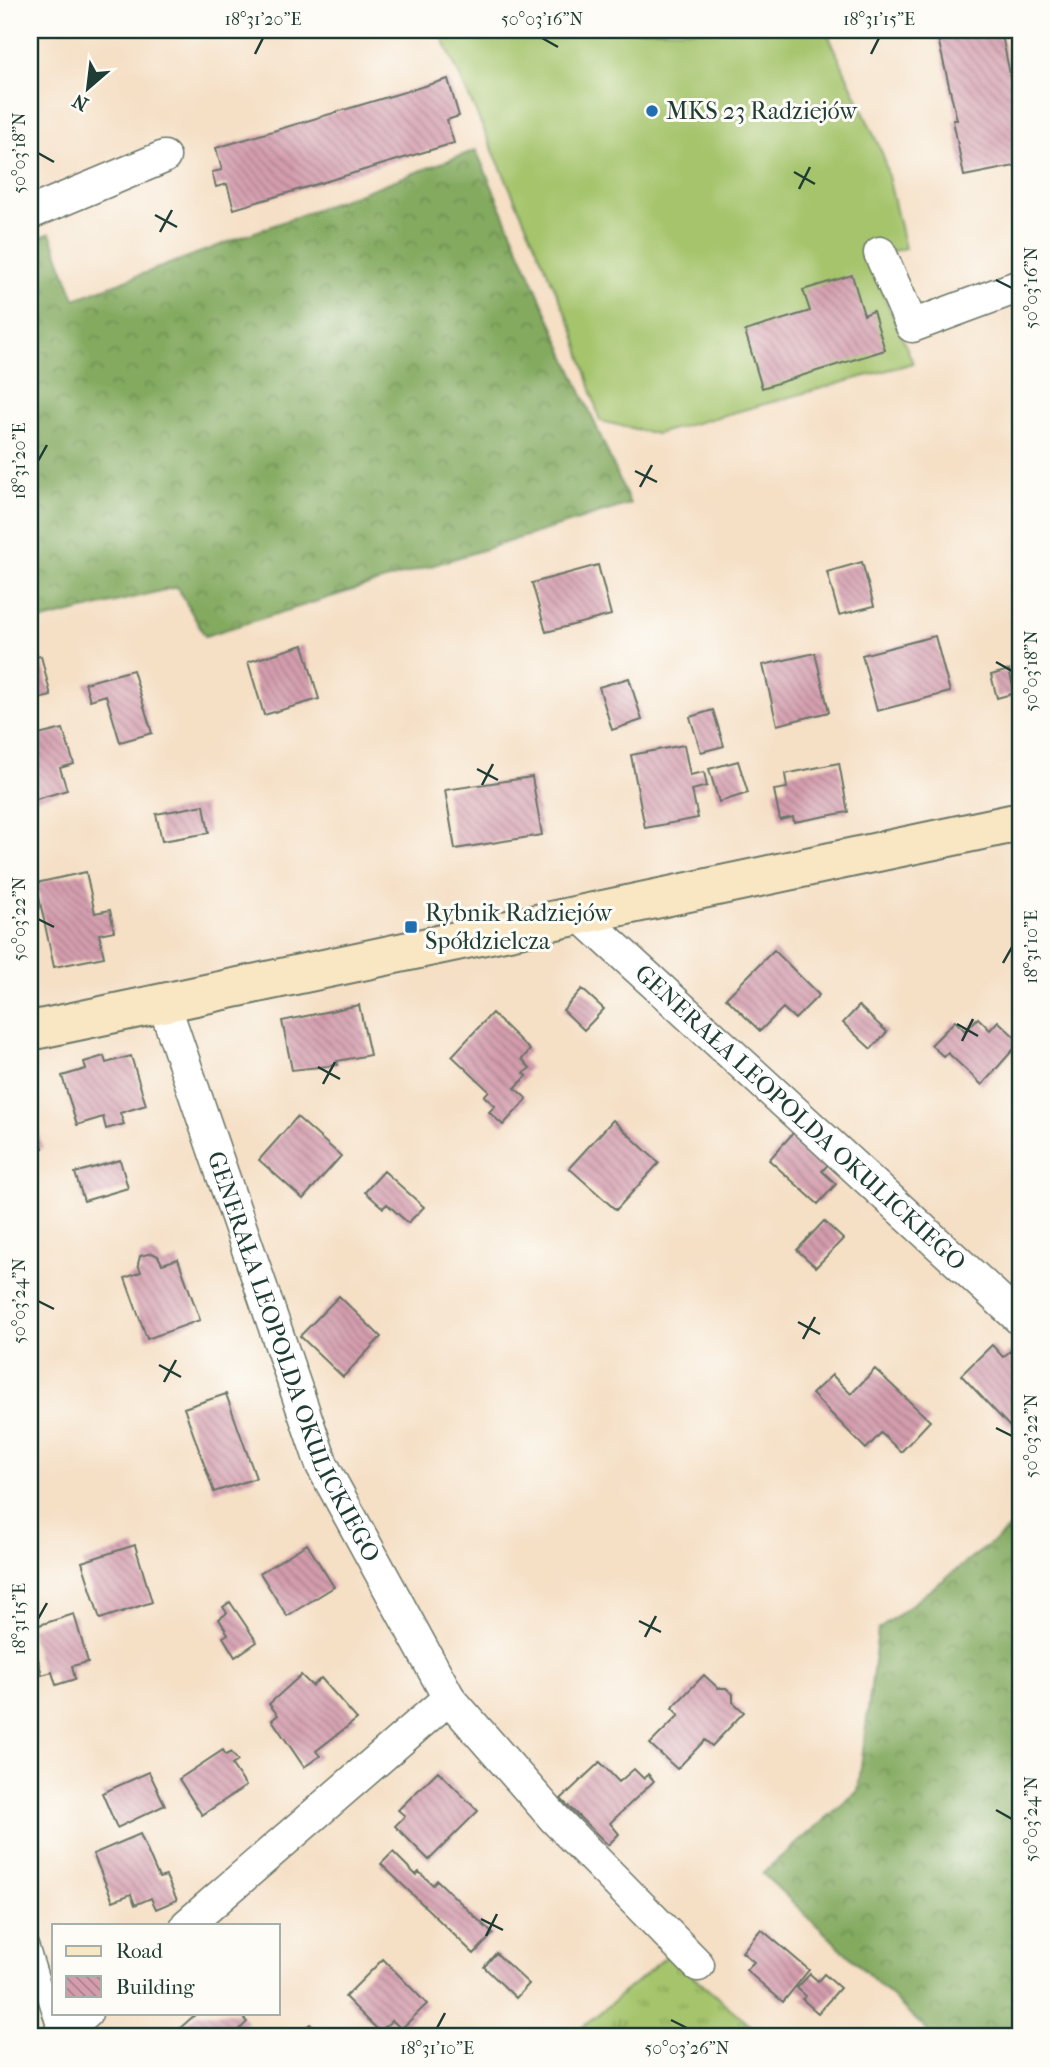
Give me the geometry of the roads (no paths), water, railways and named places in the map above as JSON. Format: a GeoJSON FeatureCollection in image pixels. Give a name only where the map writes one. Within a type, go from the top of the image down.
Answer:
{"type":"FeatureCollection","features":[{"type":"Feature","properties":{"kind":"street"},"geometry":{"type":"LineString","coordinates":[[30,213],[164,157]]}},
{"type":"Feature","properties":{"kind":"street"},"geometry":{"type":"LineString","coordinates":[[880,253],[912,326],[1020,286]]}},
{"type":"Feature","properties":{"kind":"street"},"geometry":{"type":"LineString","coordinates":[[30,1031],[1020,822]]}},
{"type":"Feature","properties":{"kind":"street","name":"GENERAŁA LEOPOLDA OKULICKIEGO"},"geometry":{"type":"LineString","coordinates":[[581,916],[1020,1319]]}},
{"type":"Feature","properties":{"kind":"street","name":"GENERAŁA LEOPOLDA OKULICKIEGO"},"geometry":{"type":"LineString","coordinates":[[164,1004],[322,1465],[449,1698],[554,1818],[698,1965]]}},
{"type":"Feature","properties":{"kind":"street"},"geometry":{"type":"LineString","coordinates":[[188,1924],[449,1698]]}},
{"type":"Feature","properties":{"kind":"street"},"geometry":{"type":"LineString","coordinates":[[58,2037],[85,2014]]}},
{"type":"Feature","properties":{"kind":"lane"},"geometry":{"type":"LineString","coordinates":[[30,1945],[58,2037]]}},
{"type":"Feature","properties":{"kind":"place","name":"MKS 23 Radziejów"},"geometry":{"type":"Point","coordinates":[652,111]}},
{"type":"Feature","properties":{"kind":"place","name":"Rybnik Radziejów Spółdzielcza"},"geometry":{"type":"Point","coordinates":[411,927]}}]}
